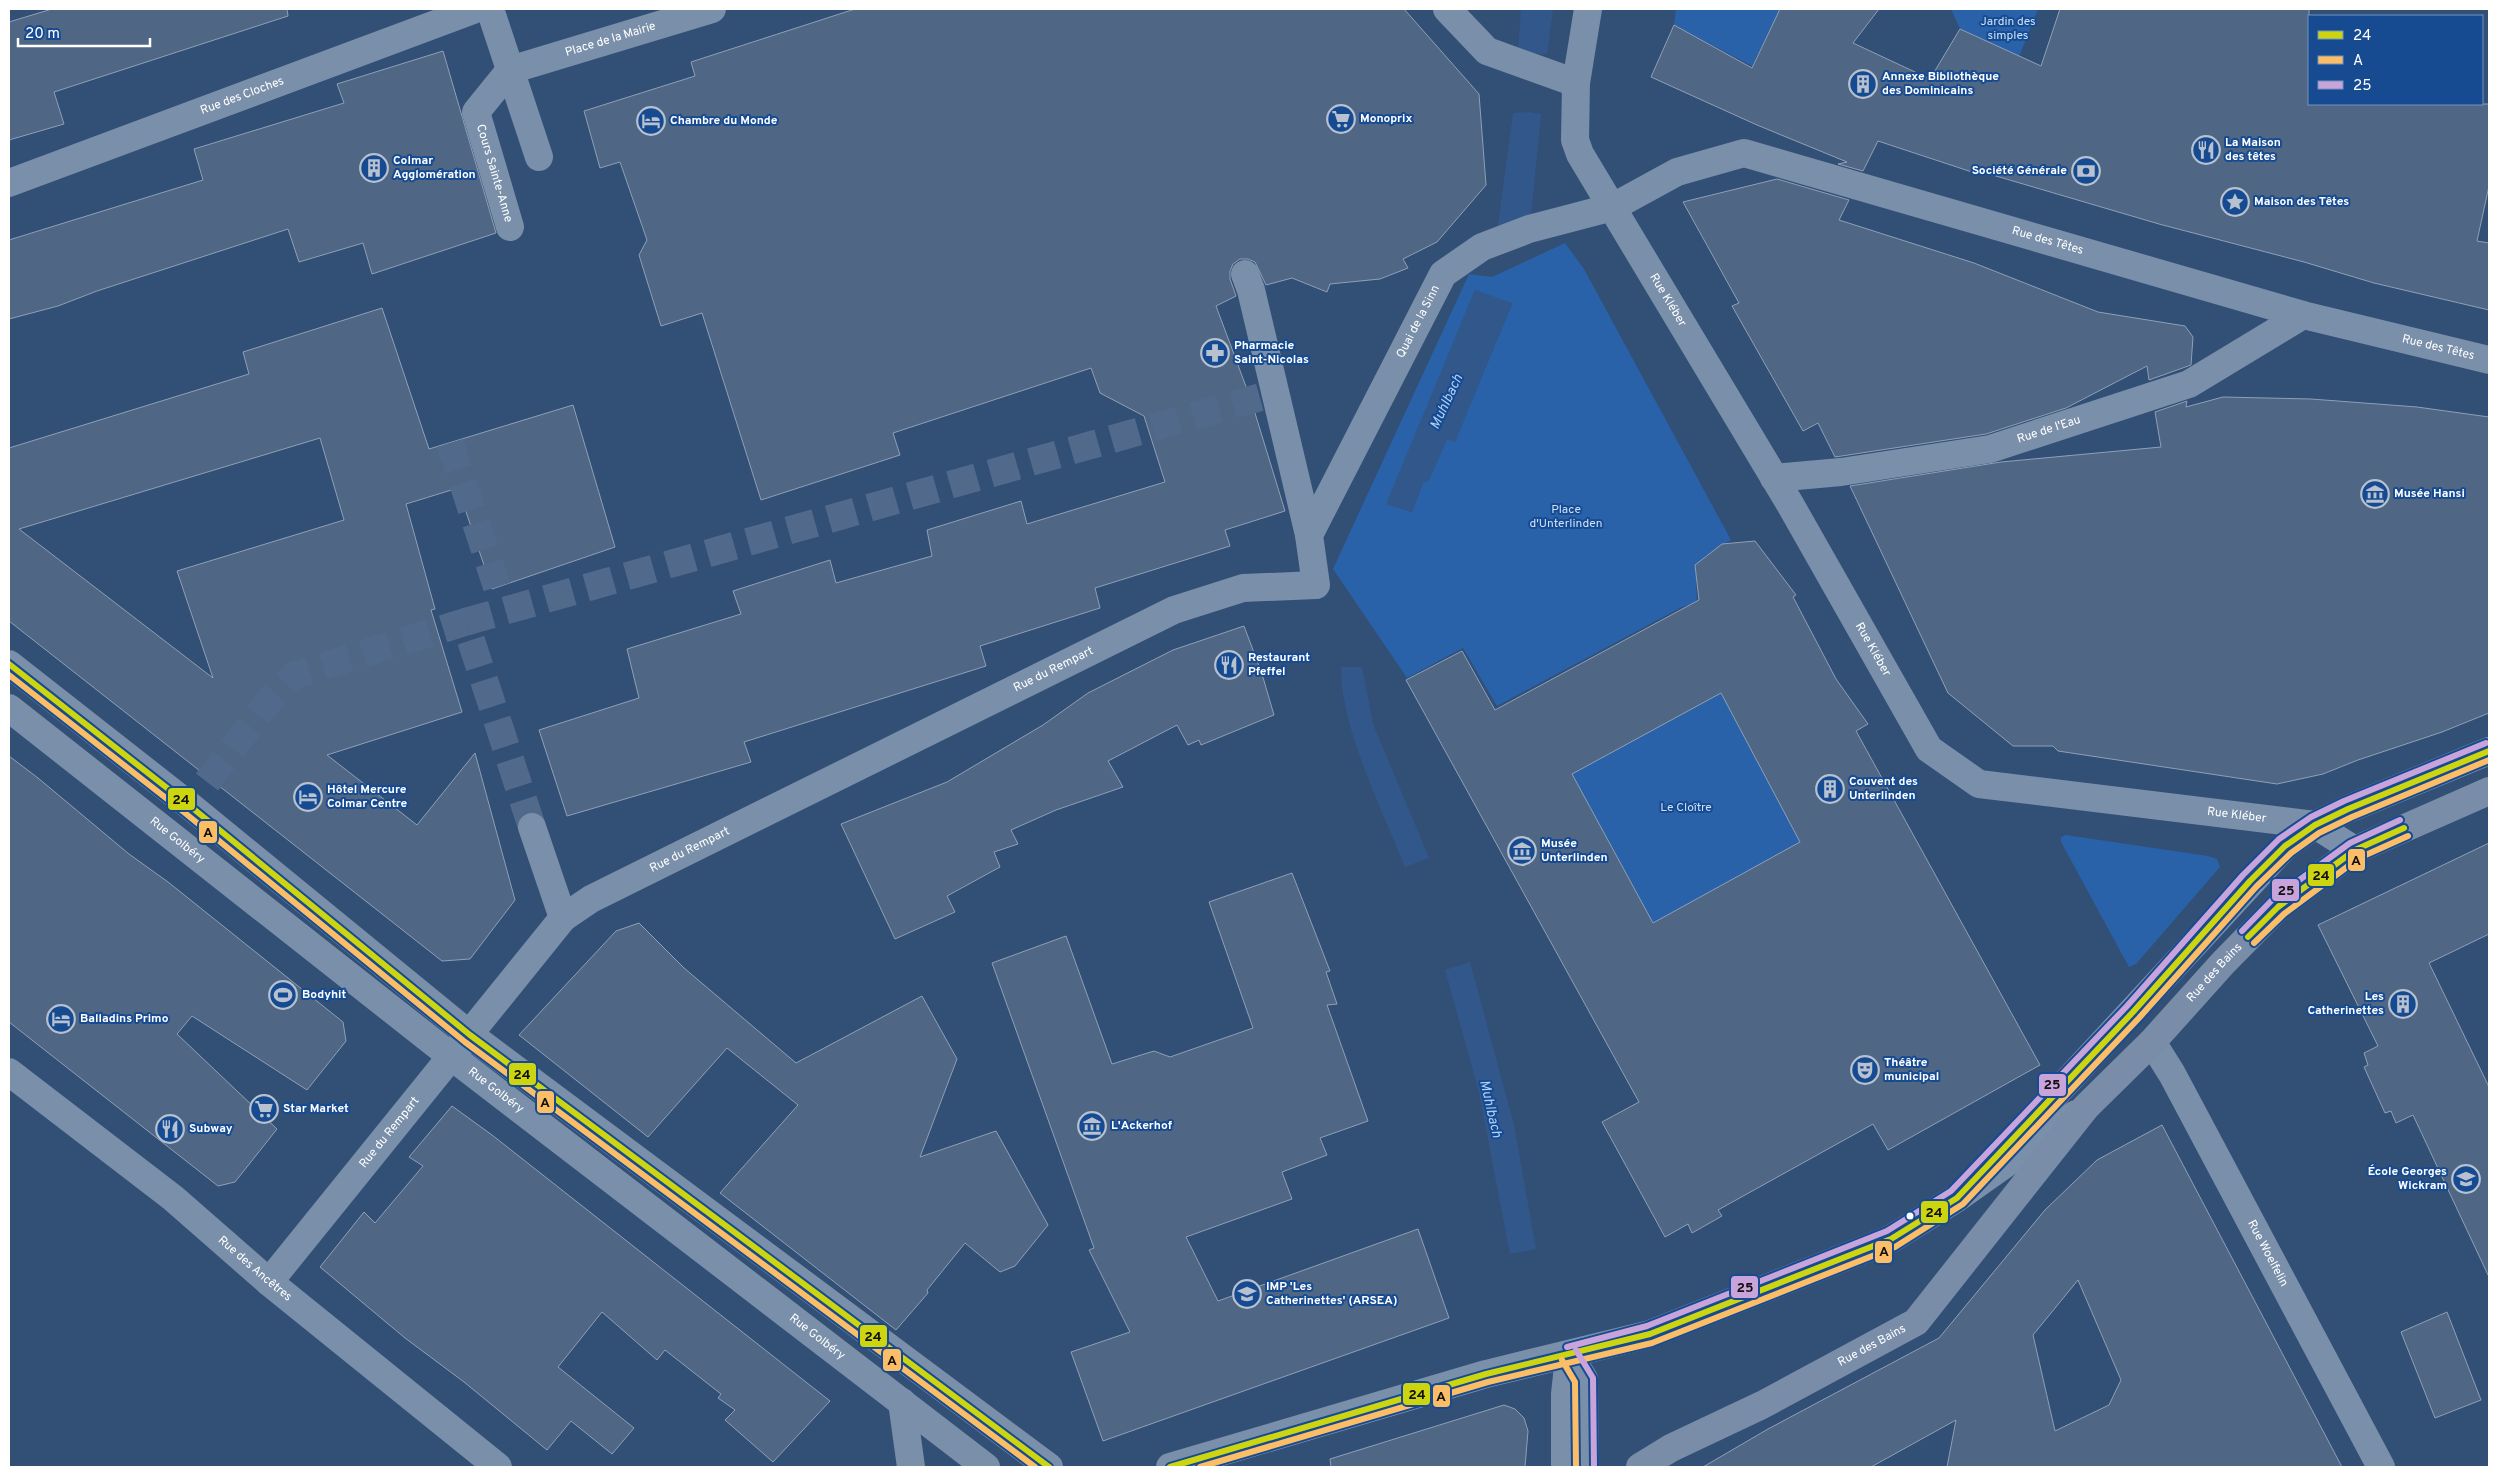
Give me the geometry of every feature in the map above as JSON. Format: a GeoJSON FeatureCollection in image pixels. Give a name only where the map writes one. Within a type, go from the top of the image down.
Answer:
{"type":"FeatureCollection","features":[{"type":"Feature","properties":{"kind":"main road"},"geometry":{"type":"LineString","coordinates":[[2355,850],[2489,792]]}},
{"type":"Feature","properties":{"kind":"main road","name":"Rue des Bains"},"geometry":{"type":"LineString","coordinates":[[1640,1467],[1671,1448],[1762,1405],[1916,1322],[2086,1107],[2152,1042],[2223,963],[2278,907],[2355,850]]}},
{"type":"Feature","properties":{"kind":"street","name":"Rue des Cloches"},"geometry":{"type":"LineString","coordinates":[[9,183],[476,9]]}},
{"type":"Feature","properties":{"kind":"street"},"geometry":{"type":"LineString","coordinates":[[490,9],[539,156]]}},
{"type":"Feature","properties":{"kind":"street","name":"Place de la Mairie"},"geometry":{"type":"LineString","coordinates":[[510,70],[712,9]]}},
{"type":"Feature","properties":{"kind":"street"},"geometry":{"type":"LineString","coordinates":[[1447,9],[1487,51],[1576,83]]}},
{"type":"Feature","properties":{"kind":"street","name":"Rue Kléber"},"geometry":{"type":"LineString","coordinates":[[1588,9],[1576,83],[1575,140],[1580,154],[1774,478],[1929,749],[1980,784],[2315,825],[2355,850]]}},
{"type":"Feature","properties":{"kind":"street","name":"Cours Sainte-Anne"},"geometry":{"type":"LineString","coordinates":[[510,70],[476,112],[510,228]]}},
{"type":"Feature","properties":{"kind":"street","name":"Rue des Têtes"},"geometry":{"type":"LineString","coordinates":[[1613,207],[1677,172],[1744,153],[2303,315],[2489,360]]}},
{"type":"Feature","properties":{"kind":"street","name":"Quai de la Sinn"},"geometry":{"type":"LineString","coordinates":[[1309,535],[1443,274],[1482,247],[1529,229],[1613,207]]}},
{"type":"Feature","properties":{"kind":"street"},"geometry":{"type":"LineString","coordinates":[[1245,274],[1251,290],[1309,535]]}},
{"type":"Feature","properties":{"kind":"street","name":"Rue de l'Eau"},"geometry":{"type":"LineString","coordinates":[[1774,478],[1840,472],[1990,449],[2189,384],[2303,315]]}},
{"type":"Feature","properties":{"kind":"street","name":"Rue du Rempart"},"geometry":{"type":"LineString","coordinates":[[269,1282],[563,918],[591,899],[1174,610],[1243,588],[1316,585],[1309,535]]}},
{"type":"Feature","properties":{"kind":"street"},"geometry":{"type":"LineString","coordinates":[[9,664],[190,806],[470,1035],[1049,1467]]}},
{"type":"Feature","properties":{"kind":"street","name":"Rue Golbéry"},"geometry":{"type":"LineString","coordinates":[[9,708],[452,1056],[986,1467]]}},
{"type":"Feature","properties":{"kind":"street"},"geometry":{"type":"LineString","coordinates":[[2315,825],[2348,809],[2489,751]]}},
{"type":"Feature","properties":{"kind":"street","name":"Rue des Bains"},"geometry":{"type":"LineString","coordinates":[[1957,1198],[2133,1012],[2250,881],[2285,846],[2315,825]]}},
{"type":"Feature","properties":{"kind":"street"},"geometry":{"type":"LineString","coordinates":[[532,827],[563,918]]}},
{"type":"Feature","properties":{"kind":"street","name":"Rue Woelfelin"},"geometry":{"type":"LineString","coordinates":[[2152,1042],[2185,1098],[2381,1467]]}},
{"type":"Feature","properties":{"kind":"street","name":"Rue des Ancêtres"},"geometry":{"type":"LineString","coordinates":[[9,1072],[172,1198],[269,1282],[498,1467]]}},
{"type":"Feature","properties":{"kind":"street","name":"Rue des Bains"},"geometry":{"type":"LineString","coordinates":[[1170,1467],[1486,1374],[1650,1334],[1891,1239],[1957,1198],[2086,1107]]}},
{"type":"Feature","properties":{"kind":"street"},"geometry":{"type":"LineString","coordinates":[[1565,1467],[1565,1394],[1569,1355]]}},
{"type":"Feature","properties":{"kind":"street"},"geometry":{"type":"LineString","coordinates":[[1569,1355],[1584,1379],[1585,1467]]}},
{"type":"Feature","properties":{"kind":"street"},"geometry":{"type":"LineString","coordinates":[[902,1402],[911,1467]]}},
{"type":"Feature","properties":{"kind":"green space"},"geometry":{"type":"Polygon","coordinates":[[[1676,9],[1780,9],[1752,66],[1674,25],[1676,9]]]}},
{"type":"Feature","properties":{"kind":"green space","name":"Jardin des simples"},"geometry":{"type":"Polygon","coordinates":[[[1951,9],[2038,9],[2019,57],[1960,29],[1951,9]]]}},
{"type":"Feature","properties":{"kind":"green space","name":"Place d'Unterlinden"},"geometry":{"type":"Polygon","coordinates":[[[1565,243],[1584,269],[1731,540],[1703,558],[1699,564],[1696,578],[1697,603],[1682,607],[1497,706],[1463,648],[1407,678],[1333,569],[1469,274],[1492,277],[1565,243]],[[1475,290],[1387,504],[1412,512],[1423,483],[1429,480],[1447,439],[1455,441],[1512,304],[1475,290]]]}},
{"type":"Feature","properties":{"kind":"green space","name":"Le Cloître"},"geometry":{"type":"Polygon","coordinates":[[[1721,693],[1800,842],[1653,923],[1572,774],[1721,693]]]}},
{"type":"Feature","properties":{"kind":"green space"},"geometry":{"type":"Polygon","coordinates":[[[2066,835],[2208,856],[2217,859],[2220,867],[2136,964],[2129,967],[2061,842],[2061,837],[2066,835]]]}},
{"type":"Feature","properties":{"kind":"water"},"geometry":{"type":"Polygon","coordinates":[[[1521,9],[1553,9],[1547,54],[1518,53],[1521,9]]]}},
{"type":"Feature","properties":{"kind":"water"},"geometry":{"type":"Polygon","coordinates":[[[1528,112],[1541,114],[1530,227],[1498,225],[1513,113],[1528,112]]]}},
{"type":"Feature","properties":{"kind":"water","name":"Muhlbach"},"geometry":{"type":"Polygon","coordinates":[[[1475,290],[1512,303],[1455,442],[1447,439],[1429,480],[1423,483],[1412,512],[1386,504],[1475,290]]]}},
{"type":"Feature","properties":{"kind":"water"},"geometry":{"type":"Polygon","coordinates":[[[1341,667],[1362,667],[1373,724],[1429,858],[1405,867],[1364,768],[1355,741],[1347,715],[1341,667]]]}},
{"type":"Feature","properties":{"kind":"water","name":"Muhlbach"},"geometry":{"type":"Polygon","coordinates":[[[1470,962],[1514,1125],[1536,1249],[1510,1254],[1479,1092],[1445,970],[1470,962]]]}},
{"type":"Feature","properties":{"kind":"building"},"geometry":{"type":"Polygon","coordinates":[[[52,9],[287,9],[288,16],[54,92],[64,124],[9,140],[9,22],[52,9]]]}},
{"type":"Feature","properties":{"kind":"building"},"geometry":{"type":"Polygon","coordinates":[[[855,9],[1404,9],[1479,94],[1486,185],[1437,242],[1403,259],[1408,268],[1380,279],[1330,284],[1327,292],[1292,278],[1266,285],[1255,262],[1248,259],[1240,259],[1233,264],[1230,271],[1230,279],[1236,296],[1216,306],[1251,400],[1285,511],[1225,530],[1230,546],[1095,588],[1100,608],[980,646],[986,666],[744,742],[751,762],[567,816],[539,730],[639,698],[627,649],[741,614],[733,591],[830,560],[836,583],[932,556],[927,530],[1021,501],[1027,524],[1165,482],[1144,416],[1100,393],[1091,368],[893,433],[900,455],[761,500],[702,313],[661,326],[639,255],[647,240],[620,162],[600,168],[584,111],[695,76],[691,62],[855,9]]]}},
{"type":"Feature","properties":{"kind":"building"},"geometry":{"type":"Polygon","coordinates":[[[1780,9],[1879,9],[1853,43],[1930,79],[1960,29],[2041,66],[2060,9],[2309,9],[2308,105],[2489,104],[2489,186],[2477,241],[2489,243],[2489,310],[2374,283],[2304,262],[2159,224],[1979,171],[1978,174],[1878,141],[1863,171],[1838,164],[1847,162],[1757,125],[1651,77],[1674,25],[1752,68],[1780,9]]]}},
{"type":"Feature","properties":{"kind":"building"},"geometry":{"type":"Polygon","coordinates":[[[443,51],[496,233],[372,274],[363,243],[299,262],[288,229],[97,291],[58,306],[9,319],[9,240],[203,180],[194,149],[344,103],[337,84],[443,51]]]}},
{"type":"Feature","properties":{"kind":"building"},"geometry":{"type":"Polygon","coordinates":[[[1777,179],[1849,200],[1839,220],[1974,263],[2098,312],[2185,326],[2193,337],[2191,365],[2149,380],[2147,366],[2066,408],[1986,434],[1835,457],[1818,423],[1803,431],[1732,306],[1739,303],[1683,202],[1777,179]]]}},
{"type":"Feature","properties":{"kind":"building"},"geometry":{"type":"Polygon","coordinates":[[[382,308],[429,449],[573,405],[615,547],[492,589],[458,488],[406,504],[435,609],[431,610],[462,712],[327,755],[417,825],[475,753],[515,900],[470,959],[442,961],[9,621],[9,448],[249,374],[243,352],[382,308]],[[320,438],[19,529],[213,678],[177,571],[344,520],[320,438]]]}},
{"type":"Feature","properties":{"kind":"building"},"geometry":{"type":"Polygon","coordinates":[[[2223,397],[2311,399],[2417,407],[2489,417],[2489,713],[2442,732],[2358,760],[2323,774],[2277,784],[2058,751],[2053,746],[2013,746],[1948,693],[1850,486],[2001,462],[2161,447],[2155,412],[2187,401],[2186,407],[2223,397]]]}},
{"type":"Feature","properties":{"kind":"building"},"geometry":{"type":"Polygon","coordinates":[[[1755,541],[1796,595],[1793,597],[1836,679],[1868,724],[1856,731],[2040,1065],[1888,1150],[1873,1124],[1718,1210],[1722,1216],[1692,1233],[1688,1224],[1665,1237],[1602,1122],[1639,1102],[1406,680],[1462,651],[1495,710],[1699,600],[1695,565],[1722,544],[1755,541]],[[1721,693],[1572,774],[1653,923],[1800,842],[1721,693]]]}},
{"type":"Feature","properties":{"kind":"building"},"geometry":{"type":"Polygon","coordinates":[[[1244,626],[1262,674],[1274,715],[1201,745],[1199,740],[1188,745],[1177,725],[1108,761],[1123,787],[1056,810],[1011,830],[1018,844],[994,852],[1000,867],[947,896],[955,912],[895,939],[841,824],[947,782],[1043,725],[1088,693],[1173,650],[1244,626]]]}},
{"type":"Feature","properties":{"kind":"building"},"geometry":{"type":"Polygon","coordinates":[[[9,756],[129,854],[168,882],[343,1022],[346,1041],[307,1090],[192,1016],[177,1034],[277,1129],[235,1182],[218,1186],[9,1022],[9,756]]]}},
{"type":"Feature","properties":{"kind":"building","name":"École Georges Wickram"},"geometry":{"type":"Polygon","coordinates":[[[2489,843],[2489,934],[2429,963],[2489,1087],[2489,1277],[2413,1115],[2396,1123],[2391,1111],[2385,1113],[2364,1067],[2368,1065],[2364,1053],[2378,1046],[2318,925],[2489,843]]]}},
{"type":"Feature","properties":{"kind":"building"},"geometry":{"type":"Polygon","coordinates":[[[1292,873],[1330,971],[1326,972],[1337,1004],[1327,1005],[1368,1121],[1320,1138],[1327,1155],[1282,1172],[1292,1199],[1186,1237],[1218,1301],[1418,1229],[1449,1318],[1103,1441],[1071,1352],[1130,1332],[1089,1250],[1094,1248],[992,963],[1066,936],[1112,1064],[1154,1051],[1170,1057],[1253,1028],[1209,902],[1292,873]]]}},
{"type":"Feature","properties":{"kind":"building"},"geometry":{"type":"Polygon","coordinates":[[[639,923],[684,968],[796,1063],[922,996],[957,1059],[920,1157],[996,1131],[1048,1225],[1015,1266],[1000,1272],[965,1243],[927,1290],[928,1293],[896,1330],[720,1193],[798,1105],[727,1048],[648,1137],[519,1035],[616,931],[639,923]]]}},
{"type":"Feature","properties":{"kind":"building"},"geometry":{"type":"Polygon","coordinates":[[[452,1106],[492,1135],[830,1401],[773,1462],[725,1420],[735,1410],[718,1398],[721,1394],[665,1350],[657,1360],[602,1312],[558,1367],[634,1428],[612,1454],[571,1421],[547,1450],[464,1382],[405,1338],[320,1267],[364,1212],[375,1223],[423,1166],[409,1157],[452,1106]]]}},
{"type":"Feature","properties":{"kind":"building"},"geometry":{"type":"Polygon","coordinates":[[[2162,1125],[2342,1467],[1947,1467],[1956,1420],[1871,1467],[1703,1467],[1768,1429],[1939,1338],[2045,1210],[2097,1160],[2162,1125]],[[2078,1280],[2033,1335],[2055,1431],[2109,1405],[2121,1380],[2078,1280]]]}},
{"type":"Feature","properties":{"kind":"building"},"geometry":{"type":"Polygon","coordinates":[[[2447,1312],[2481,1400],[2435,1418],[2401,1332],[2447,1312]]]}},
{"type":"Feature","properties":{"kind":"building"},"geometry":{"type":"Polygon","coordinates":[[[1504,1405],[1515,1409],[1524,1418],[1528,1431],[1525,1467],[1331,1467],[1330,1459],[1504,1405]]]}},
{"type":"Feature","properties":{"kind":"tunnel"},"geometry":{"type":"LineString","coordinates":[[465,622],[1275,393]]}},
{"type":"Feature","properties":{"kind":"tunnel"},"geometry":{"type":"LineString","coordinates":[[450,443],[497,587]]}},
{"type":"Feature","properties":{"kind":"tunnel"},"geometry":{"type":"LineString","coordinates":[[207,782],[272,697],[295,675],[465,622],[532,827]]}},
{"type":"Feature","properties":{"kind":"transit line","name":"24"},"geometry":{"type":"LineString","coordinates":[[9,664],[190,806],[470,1035],[1049,1467]]}},
{"type":"Feature","properties":{"kind":"transit line","name":"A"},"geometry":{"type":"LineString","coordinates":[[9,675],[185,813],[465,1042],[1035,1467]]}},
{"type":"Feature","properties":{"kind":"transit line","name":"25"},"geometry":{"type":"LineString","coordinates":[[1567,1347],[1647,1326],[1887,1231],[1951,1191],[2127,1006],[2243,875],[2279,839],[2311,817],[2344,801],[2486,743]]}},
{"type":"Feature","properties":{"kind":"transit line","name":"24"},"geometry":{"type":"LineString","coordinates":[[1170,1467],[1486,1374],[1650,1334],[1891,1239],[1957,1198],[2133,1012],[2250,881],[2285,846],[2315,825],[2348,809],[2489,751]]}},
{"type":"Feature","properties":{"kind":"transit line","name":"A"},"geometry":{"type":"LineString","coordinates":[[1200,1467],[1488,1382],[1652,1343],[1895,1247],[1963,1204],[2139,1018],[2256,887],[2291,853],[2319,833],[2352,817],[2489,760]]}},
{"type":"Feature","properties":{"kind":"transit line","name":"25"},"geometry":{"type":"LineString","coordinates":[[2242,931],[2272,900],[2350,843],[2400,820]]}},
{"type":"Feature","properties":{"kind":"transit line","name":"24"},"geometry":{"type":"LineString","coordinates":[[2248,937],[2278,907],[2355,850],[2404,828]]}},
{"type":"Feature","properties":{"kind":"transit line","name":"A"},"geometry":{"type":"LineString","coordinates":[[2254,943],[2284,914],[2359,858],[2408,836]]}},
{"type":"Feature","properties":{"kind":"transit line","name":"25"},"geometry":{"type":"LineString","coordinates":[[1576,1350],[1593,1378],[1594,1467]]}},
{"type":"Feature","properties":{"kind":"transit line","name":"A"},"geometry":{"type":"LineString","coordinates":[[1562,1360],[1575,1382],[1576,1467]]}},
{"type":"Feature","properties":{"kind":"place","name":"Annexe Bibliothèque des Dominicains"},"geometry":{"type":"Point","coordinates":[1863,84]}},
{"type":"Feature","properties":{"kind":"place","name":"Monoprix"},"geometry":{"type":"Point","coordinates":[1341,119]}},
{"type":"Feature","properties":{"kind":"place","name":"Chambre du Monde"},"geometry":{"type":"Point","coordinates":[651,121]}},
{"type":"Feature","properties":{"kind":"place","name":"La Maison des têtes"},"geometry":{"type":"Point","coordinates":[2206,150]}},
{"type":"Feature","properties":{"kind":"place","name":"Colmar Agglomération"},"geometry":{"type":"Point","coordinates":[374,168]}},
{"type":"Feature","properties":{"kind":"place","name":"Société Générale"},"geometry":{"type":"Point","coordinates":[2086,171]}},
{"type":"Feature","properties":{"kind":"place","name":"Maison des Têtes"},"geometry":{"type":"Point","coordinates":[2235,202]}},
{"type":"Feature","properties":{"kind":"place","name":"Pharmacie Saint-Nicolas"},"geometry":{"type":"Point","coordinates":[1215,353]}},
{"type":"Feature","properties":{"kind":"place","name":"Musée Hansi"},"geometry":{"type":"Point","coordinates":[2375,494]}},
{"type":"Feature","properties":{"kind":"place","name":"Restaurant Pfeffel"},"geometry":{"type":"Point","coordinates":[1229,665]}},
{"type":"Feature","properties":{"kind":"place","name":"Couvent des Unterlinden"},"geometry":{"type":"Point","coordinates":[1830,789]}},
{"type":"Feature","properties":{"kind":"place","name":"Hôtel Mercure Colmar Centre"},"geometry":{"type":"Point","coordinates":[308,797]}},
{"type":"Feature","properties":{"kind":"place","name":"Musée Unterlinden"},"geometry":{"type":"Point","coordinates":[1522,851]}},
{"type":"Feature","properties":{"kind":"place","name":"Bodyhit"},"geometry":{"type":"Point","coordinates":[283,995]}},
{"type":"Feature","properties":{"kind":"place","name":"Les Catherinettes"},"geometry":{"type":"Point","coordinates":[2403,1004]}},
{"type":"Feature","properties":{"kind":"place","name":"Balladins Primo"},"geometry":{"type":"Point","coordinates":[61,1019]}},
{"type":"Feature","properties":{"kind":"place","name":"Théâtre municipal"},"geometry":{"type":"Point","coordinates":[1865,1070]}},
{"type":"Feature","properties":{"kind":"place","name":"Star Market"},"geometry":{"type":"Point","coordinates":[264,1109]}},
{"type":"Feature","properties":{"kind":"place","name":"L'Ackerhof"},"geometry":{"type":"Point","coordinates":[1092,1126]}},
{"type":"Feature","properties":{"kind":"place","name":"Subway"},"geometry":{"type":"Point","coordinates":[170,1129]}},
{"type":"Feature","properties":{"kind":"place","name":"École Georges Wickram"},"geometry":{"type":"Point","coordinates":[2466,1179]}},
{"type":"Feature","properties":{"kind":"place","name":"IMP 'Les Catherinettes' (ARSEA)"},"geometry":{"type":"Point","coordinates":[1247,1294]}}]}
